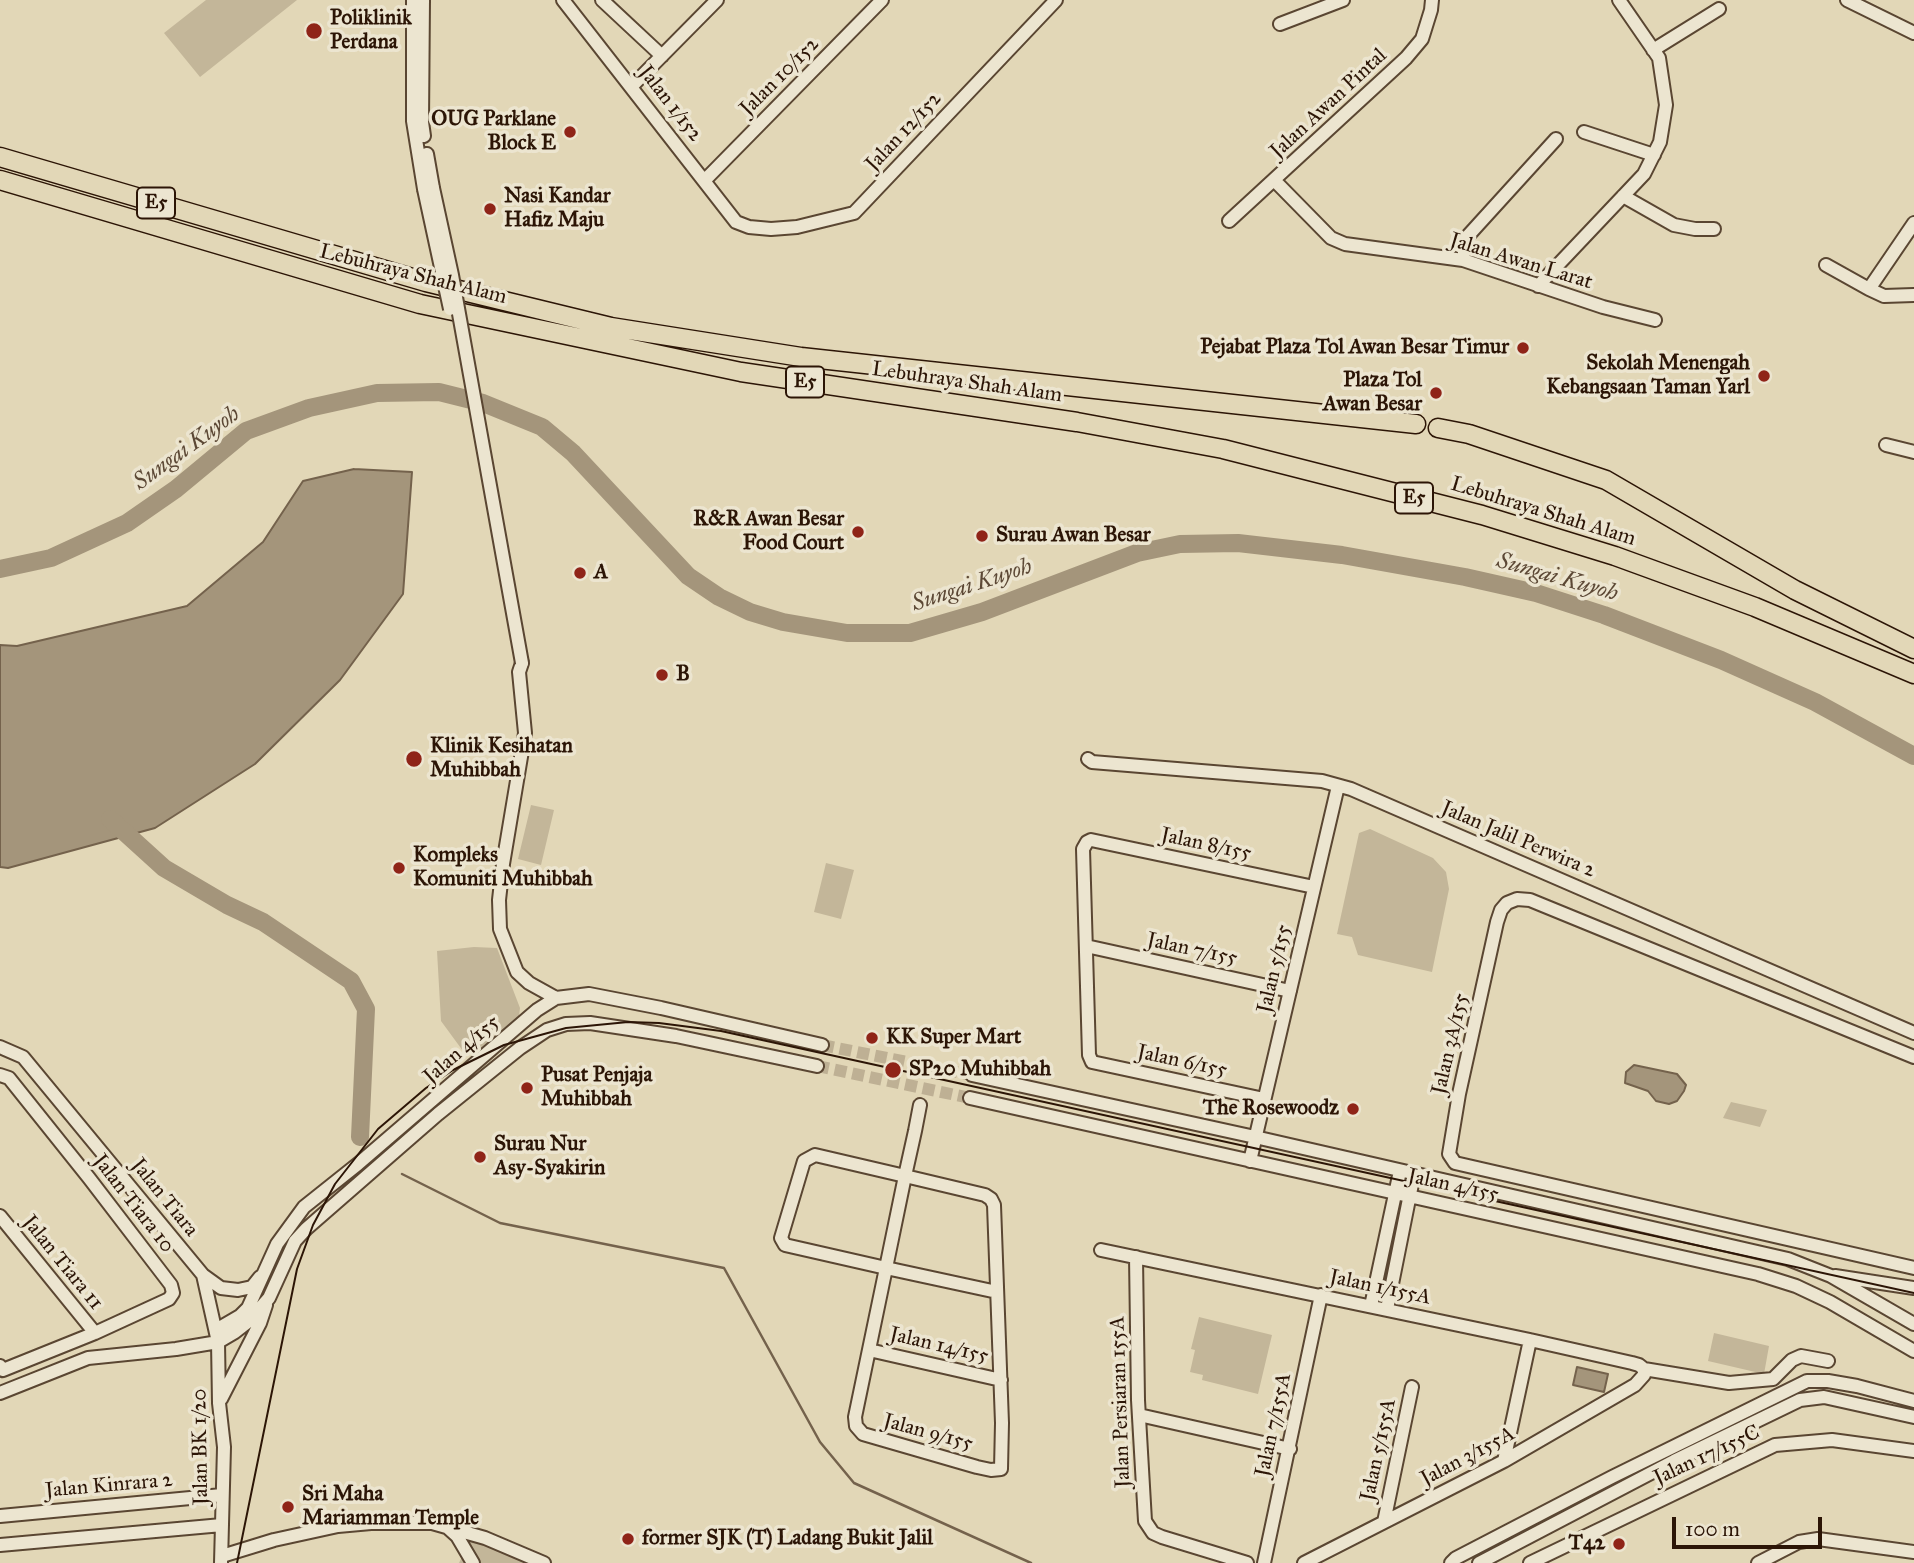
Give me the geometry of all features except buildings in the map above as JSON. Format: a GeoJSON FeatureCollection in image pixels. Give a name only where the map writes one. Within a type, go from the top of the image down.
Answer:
{"type":"FeatureCollection","features":[{"type":"Feature","properties":{"kind":"highway","name":"Lebuhraya Shah Alam"},"geometry":{"type":"LineString","coordinates":[[0,157],[426,282],[611,327],[814,358],[1416,424]]}},
{"type":"Feature","properties":{"kind":"highway","name":"Lebuhraya Shah Alam"},"geometry":{"type":"LineString","coordinates":[[0,180],[420,304],[741,372],[1077,422],[1223,449],[1482,515],[1615,556],[1755,607],[1914,674]]}},
{"type":"Feature","properties":{"kind":"highway","name":"Lebuhraya Shah Alam"},"geometry":{"type":"LineString","coordinates":[[1438,428],[1469,434],[1606,480],[1795,590],[1914,649]]}},
{"type":"Feature","properties":{"kind":"street"},"geometry":{"type":"LineString","coordinates":[[414,0],[418,24]]}},
{"type":"Feature","properties":{"kind":"street"},"geometry":{"type":"LineString","coordinates":[[423,0],[418,24],[413,121],[429,189],[518,666],[525,733],[503,864],[499,900],[500,929],[517,972],[529,983],[556,998],[596,996],[822,1045]]}},
{"type":"Feature","properties":{"kind":"street","name":"Jalan 1/152"},"geometry":{"type":"LineString","coordinates":[[563,0],[736,222],[749,227]]}},
{"type":"Feature","properties":{"kind":"street"},"geometry":{"type":"LineString","coordinates":[[602,0],[662,56]]}},
{"type":"Feature","properties":{"kind":"street"},"geometry":{"type":"LineString","coordinates":[[632,86],[717,0]]}},
{"type":"Feature","properties":{"kind":"street","name":"Jalan 10/152"},"geometry":{"type":"LineString","coordinates":[[704,181],[882,0]]}},
{"type":"Feature","properties":{"kind":"street","name":"Jalan 12/152"},"geometry":{"type":"LineString","coordinates":[[749,227],[797,227],[854,214],[1056,0]]}},
{"type":"Feature","properties":{"kind":"street"},"geometry":{"type":"LineString","coordinates":[[1280,24],[1343,0]]}},
{"type":"Feature","properties":{"kind":"street","name":"Jalan Awan Pintal"},"geometry":{"type":"LineString","coordinates":[[1229,221],[1406,58],[1422,39],[1432,10],[1432,0]]}},
{"type":"Feature","properties":{"kind":"street"},"geometry":{"type":"LineString","coordinates":[[1538,286],[1644,174],[1660,142],[1666,105],[1659,58],[1619,0]]}},
{"type":"Feature","properties":{"kind":"street"},"geometry":{"type":"LineString","coordinates":[[1847,0],[1914,33]]}},
{"type":"Feature","properties":{"kind":"street"},"geometry":{"type":"LineString","coordinates":[[1653,50],[1719,9]]}},
{"type":"Feature","properties":{"kind":"street"},"geometry":{"type":"LineString","coordinates":[[1584,132],[1654,155]]}},
{"type":"Feature","properties":{"kind":"street"},"geometry":{"type":"LineString","coordinates":[[1463,260],[1466,238],[1556,139]]}},
{"type":"Feature","properties":{"kind":"street","name":"Jalan Awan Larat"},"geometry":{"type":"LineString","coordinates":[[1275,181],[1331,238],[1338,241],[1463,260],[1603,307],[1654,320]]}},
{"type":"Feature","properties":{"kind":"street"},"geometry":{"type":"LineString","coordinates":[[1623,196],[1674,225],[1714,229]]}},
{"type":"Feature","properties":{"kind":"street"},"geometry":{"type":"LineString","coordinates":[[1869,289],[1914,223]]}},
{"type":"Feature","properties":{"kind":"street"},"geometry":{"type":"LineString","coordinates":[[1826,265],[1884,296],[1914,295]]}},
{"type":"Feature","properties":{"kind":"street"},"geometry":{"type":"LineString","coordinates":[[1886,445],[1914,453]]}},
{"type":"Feature","properties":{"kind":"street","name":"Jalan Jalil Perwira 2"},"geometry":{"type":"LineString","coordinates":[[1088,759],[1091,762],[1322,781],[1338,786],[1914,1033]]}},
{"type":"Feature","properties":{"kind":"street","name":"Jalan 5/155"},"geometry":{"type":"LineString","coordinates":[[1250,1161],[1338,786]]}},
{"type":"Feature","properties":{"kind":"street","name":"Jalan 8/155"},"geometry":{"type":"LineString","coordinates":[[1086,946],[1083,849],[1087,842],[1314,887]]}},
{"type":"Feature","properties":{"kind":"street","name":"Jalan 3A/155"},"geometry":{"type":"LineString","coordinates":[[1914,1057],[1530,900],[1517,899],[1507,903],[1497,922],[1459,1094],[1449,1154],[1455,1163],[1914,1268]]}},
{"type":"Feature","properties":{"kind":"street","name":"Jalan 7/155"},"geometry":{"type":"LineString","coordinates":[[1086,946],[1290,991]]}},
{"type":"Feature","properties":{"kind":"street","name":"Jalan 6/155"},"geometry":{"type":"LineString","coordinates":[[1086,946],[1089,1055],[1092,1062],[1264,1099]]}},
{"type":"Feature","properties":{"kind":"street","name":"Jalan 4/155"},"geometry":{"type":"LineString","coordinates":[[217,1336],[248,1308],[277,1244],[304,1207],[369,1155],[537,1010],[556,998]]}},
{"type":"Feature","properties":{"kind":"street","name":"Jalan 4/155"},"geometry":{"type":"LineString","coordinates":[[217,1336],[249,1321],[268,1298],[295,1241],[306,1228],[438,1114],[520,1048],[547,1030],[566,1024],[590,1023],[676,1036],[817,1066]]}},
{"type":"Feature","properties":{"kind":"street","name":"Jalan Tiara"},"geometry":{"type":"LineString","coordinates":[[0,1047],[23,1057],[203,1275],[217,1336]]}},
{"type":"Feature","properties":{"kind":"street","name":"Jalan Tiara 10"},"geometry":{"type":"LineString","coordinates":[[0,1074],[9,1078],[171,1285],[173,1293],[169,1299],[95,1333]]}},
{"type":"Feature","properties":{"kind":"street","name":"Jalan 4/155"},"geometry":{"type":"LineString","coordinates":[[972,1075],[1788,1259],[1831,1276],[1914,1324]]}},
{"type":"Feature","properties":{"kind":"street","name":"Jalan 4/155"},"geometry":{"type":"LineString","coordinates":[[970,1098],[1769,1278],[1796,1286],[1830,1303],[1914,1351]]}},
{"type":"Feature","properties":{"kind":"street","name":"Jalan 9/155"},"geometry":{"type":"LineString","coordinates":[[905,1177],[985,1195],[991,1199],[995,1211],[1002,1467],[999,1471],[863,1434],[856,1426],[855,1417],[886,1268],[920,1105]]}},
{"type":"Feature","properties":{"kind":"street"},"geometry":{"type":"LineString","coordinates":[[905,1177],[815,1156],[808,1158],[801,1167],[790,1199],[782,1242],[785,1245],[997,1292]]}},
{"type":"Feature","properties":{"kind":"street"},"geometry":{"type":"LineString","coordinates":[[1371,1306],[1400,1171]]}},
{"type":"Feature","properties":{"kind":"street"},"geometry":{"type":"LineString","coordinates":[[1387,1309],[1414,1174]]}},
{"type":"Feature","properties":{"kind":"street","name":"Jalan Tiara 11"},"geometry":{"type":"LineString","coordinates":[[0,1216],[95,1333]]}},
{"type":"Feature","properties":{"kind":"street","name":"Jalan 1/155A"},"geometry":{"type":"LineString","coordinates":[[1101,1250],[1530,1340],[1632,1363],[1639,1365],[1644,1372],[1729,1383],[1773,1379],[1792,1360],[1801,1356],[1828,1361]]}},
{"type":"Feature","properties":{"kind":"street","name":"Jalan Persiaran 155A"},"geometry":{"type":"LineString","coordinates":[[1136,1257],[1139,1415],[1145,1521],[1153,1533],[1162,1537],[1247,1563]]}},
{"type":"Feature","properties":{"kind":"street"},"geometry":{"type":"LineString","coordinates":[[203,1275],[221,1288],[238,1290],[251,1287],[264,1272]]}},
{"type":"Feature","properties":{"kind":"street"},"geometry":{"type":"LineString","coordinates":[[1831,1276],[1849,1276],[1914,1288]]}},
{"type":"Feature","properties":{"kind":"street","name":"Jalan 7/155A"},"geometry":{"type":"LineString","coordinates":[[1264,1563],[1321,1295]]}},
{"type":"Feature","properties":{"kind":"street"},"geometry":{"type":"LineString","coordinates":[[219,1403],[260,1323],[268,1298]]}},
{"type":"Feature","properties":{"kind":"street"},"geometry":{"type":"LineString","coordinates":[[2,1368],[95,1333]]}},
{"type":"Feature","properties":{"kind":"street"},"geometry":{"type":"LineString","coordinates":[[0,1393],[89,1358],[176,1349],[217,1336]]}},
{"type":"Feature","properties":{"kind":"street","name":"Jalan BK 1/20"},"geometry":{"type":"LineString","coordinates":[[217,1336],[219,1403],[224,1447],[221,1560]]}},
{"type":"Feature","properties":{"kind":"street"},"geometry":{"type":"LineString","coordinates":[[1504,1461],[1530,1340]]}},
{"type":"Feature","properties":{"kind":"street","name":"Jalan 14/155"},"geometry":{"type":"LineString","coordinates":[[869,1350],[1000,1380]]}},
{"type":"Feature","properties":{"kind":"street","name":"Jalan 3/155A"},"geometry":{"type":"LineString","coordinates":[[1304,1563],[1504,1461],[1635,1385],[1644,1372]]}},
{"type":"Feature","properties":{"kind":"street"},"geometry":{"type":"LineString","coordinates":[[1455,1561],[1624,1471],[1807,1381],[1828,1381],[1914,1401]]}},
{"type":"Feature","properties":{"kind":"street","name":"Jalan 5/155A"},"geometry":{"type":"LineString","coordinates":[[1384,1522],[1412,1387]]}},
{"type":"Feature","properties":{"kind":"street"},"geometry":{"type":"LineString","coordinates":[[1479,1563],[1675,1461],[1800,1400],[1824,1397],[1914,1417]]}},
{"type":"Feature","properties":{"kind":"street"},"geometry":{"type":"LineString","coordinates":[[1139,1415],[1290,1449]]}},
{"type":"Feature","properties":{"kind":"street","name":"Jalan 17/155C"},"geometry":{"type":"LineString","coordinates":[[1530,1563],[1775,1445],[1832,1440],[1914,1451]]}},
{"type":"Feature","properties":{"kind":"street","name":"Jalan Kinrara 2"},"geometry":{"type":"LineString","coordinates":[[0,1516],[222,1495]]}},
{"type":"Feature","properties":{"kind":"street"},"geometry":{"type":"LineString","coordinates":[[221,1560],[274,1540],[338,1526],[432,1523],[485,1538],[544,1563]]}},
{"type":"Feature","properties":{"kind":"street"},"geometry":{"type":"LineString","coordinates":[[0,1545],[222,1525]]}},
{"type":"Feature","properties":{"kind":"street"},"geometry":{"type":"LineString","coordinates":[[447,1526],[457,1536],[473,1563]]}},
{"type":"Feature","properties":{"kind":"street"},"geometry":{"type":"LineString","coordinates":[[1758,1563],[1799,1542],[1818,1539],[1914,1552]]}},
{"type":"Feature","properties":{"kind":"shaded area"},"geometry":{"type":"Polygon","coordinates":[[[206,0],[297,0],[200,77],[164,33],[206,0]]]}},
{"type":"Feature","properties":{"kind":"shaded area"},"geometry":{"type":"Polygon","coordinates":[[[354,469],[412,472],[403,594],[340,680],[255,764],[155,828],[8,868],[0,867],[0,645],[17,646],[187,606],[263,542],[303,481],[354,469]]]}},
{"type":"Feature","properties":{"kind":"shaded area"},"geometry":{"type":"Polygon","coordinates":[[[531,805],[554,810],[541,865],[518,859],[531,805]]]}},
{"type":"Feature","properties":{"kind":"shaded area"},"geometry":{"type":"Polygon","coordinates":[[[1370,829],[1433,858],[1446,872],[1449,889],[1432,972],[1358,955],[1352,937],[1337,934],[1359,833],[1370,829]]]}},
{"type":"Feature","properties":{"kind":"shaded area"},"geometry":{"type":"Polygon","coordinates":[[[826,863],[854,870],[841,919],[814,912],[826,863]]]}},
{"type":"Feature","properties":{"kind":"shaded area"},"geometry":{"type":"Polygon","coordinates":[[[474,947],[497,948],[520,1008],[519,1016],[477,1051],[463,1051],[441,1021],[437,951],[474,947]]]}},
{"type":"Feature","properties":{"kind":"shaded area"},"geometry":{"type":"Polygon","coordinates":[[[1634,1065],[1677,1074],[1686,1085],[1684,1091],[1677,1101],[1669,1104],[1656,1101],[1648,1091],[1625,1083],[1626,1072],[1634,1065]]]}},
{"type":"Feature","properties":{"kind":"shaded area"},"geometry":{"type":"Polygon","coordinates":[[[1731,1102],[1767,1110],[1760,1127],[1723,1118],[1731,1102]]]}},
{"type":"Feature","properties":{"kind":"shaded area"},"geometry":{"type":"Polygon","coordinates":[[[1199,1317],[1272,1335],[1258,1394],[1202,1380],[1203,1375],[1190,1372],[1195,1350],[1191,1349],[1199,1317]]]}},
{"type":"Feature","properties":{"kind":"shaded area"},"geometry":{"type":"Polygon","coordinates":[[[1714,1333],[1769,1346],[1764,1374],[1708,1361],[1714,1333]]]}},
{"type":"Feature","properties":{"kind":"shaded area"},"geometry":{"type":"Polygon","coordinates":[[[1577,1367],[1608,1374],[1604,1392],[1573,1385],[1577,1367]]]}},
{"type":"Feature","properties":{"kind":"shaded area"},"geometry":{"type":"Polygon","coordinates":[[[470,1540],[529,1563],[459,1563],[470,1540]]]}},
{"type":"Feature","properties":{"kind":"waterway","name":"Sungai Kuyoh"},"geometry":{"type":"LineString","coordinates":[[0,569],[51,558],[127,523],[176,489],[246,431],[309,408],[377,393],[439,392],[483,403],[542,427],[573,453],[688,576],[719,597],[750,612],[783,622],[847,633],[910,633],[982,612],[1137,553],[1180,544],[1238,543],[1342,555],[1536,593],[1604,615],[1721,660],[1815,702],[1914,756]]}},
{"type":"Feature","properties":{"kind":"waterway"},"geometry":{"type":"LineString","coordinates":[[110,819],[164,868],[227,905],[263,922],[351,981],[366,1009],[360,1137]]}},
{"type":"Feature","properties":{"kind":"waterway"},"geometry":{"type":"LineString","coordinates":[[402,1174],[500,1223],[724,1268],[820,1442],[854,1483],[1031,1563]]}},
{"type":"Feature","properties":{"kind":"tunnel"},"geometry":{"type":"LineString","coordinates":[[822,1045],[972,1075]]}},
{"type":"Feature","properties":{"kind":"tunnel"},"geometry":{"type":"LineString","coordinates":[[817,1066],[970,1098]]}},
{"type":"Feature","properties":{"kind":"tram line"},"geometry":{"type":"LineString","coordinates":[[237,1563],[297,1269],[313,1225],[335,1184],[378,1129],[426,1088],[453,1070],[504,1045],[566,1028],[628,1022],[721,1031],[1914,1293]]}},
{"type":"Feature","properties":{"kind":"place","name":"Poliklinik Perdana"},"geometry":{"type":"Point","coordinates":[314,31]}},
{"type":"Feature","properties":{"kind":"place","name":"OUG Parklane Block E"},"geometry":{"type":"Point","coordinates":[570,132]}},
{"type":"Feature","properties":{"kind":"place","name":"Nasi Kandar Hafiz Maju"},"geometry":{"type":"Point","coordinates":[490,209]}},
{"type":"Feature","properties":{"kind":"place","name":"Pejabat Plaza Tol Awan Besar Timur"},"geometry":{"type":"Point","coordinates":[1523,348]}},
{"type":"Feature","properties":{"kind":"place","name":"Sekolah Menengah Kebangsaan Taman Yarl"},"geometry":{"type":"Point","coordinates":[1764,376]}},
{"type":"Feature","properties":{"kind":"place","name":"Plaza Tol Awan Besar"},"geometry":{"type":"Point","coordinates":[1436,393]}},
{"type":"Feature","properties":{"kind":"place","name":"R&R Awan Besar Food Court"},"geometry":{"type":"Point","coordinates":[858,532]}},
{"type":"Feature","properties":{"kind":"place","name":"Surau Awan Besar"},"geometry":{"type":"Point","coordinates":[982,536]}},
{"type":"Feature","properties":{"kind":"place","name":"A"},"geometry":{"type":"Point","coordinates":[580,573]}},
{"type":"Feature","properties":{"kind":"place","name":"B"},"geometry":{"type":"Point","coordinates":[662,675]}},
{"type":"Feature","properties":{"kind":"place","name":"Klinik Kesihatan Muhibbah"},"geometry":{"type":"Point","coordinates":[414,759]}},
{"type":"Feature","properties":{"kind":"place","name":"Kompleks Komuniti Muhibbah"},"geometry":{"type":"Point","coordinates":[399,868]}},
{"type":"Feature","properties":{"kind":"place","name":"KK Super Mart"},"geometry":{"type":"Point","coordinates":[872,1038]}},
{"type":"Feature","properties":{"kind":"place","name":"SP20 Muhibbah"},"geometry":{"type":"Point","coordinates":[893,1070]}},
{"type":"Feature","properties":{"kind":"place","name":"Pusat Penjaja Muhibbah"},"geometry":{"type":"Point","coordinates":[527,1088]}},
{"type":"Feature","properties":{"kind":"place","name":"The Rosewoodz"},"geometry":{"type":"Point","coordinates":[1353,1109]}},
{"type":"Feature","properties":{"kind":"place","name":"Surau Nur Asy-Syakirin"},"geometry":{"type":"Point","coordinates":[480,1157]}},
{"type":"Feature","properties":{"kind":"place","name":"Sri Maha Mariamman Temple"},"geometry":{"type":"Point","coordinates":[288,1507]}},
{"type":"Feature","properties":{"kind":"place","name":"former SJK (T) Ladang Bukit Jalil"},"geometry":{"type":"Point","coordinates":[628,1539]}},
{"type":"Feature","properties":{"kind":"place","name":"T42"},"geometry":{"type":"Point","coordinates":[1619,1544]}}]}
